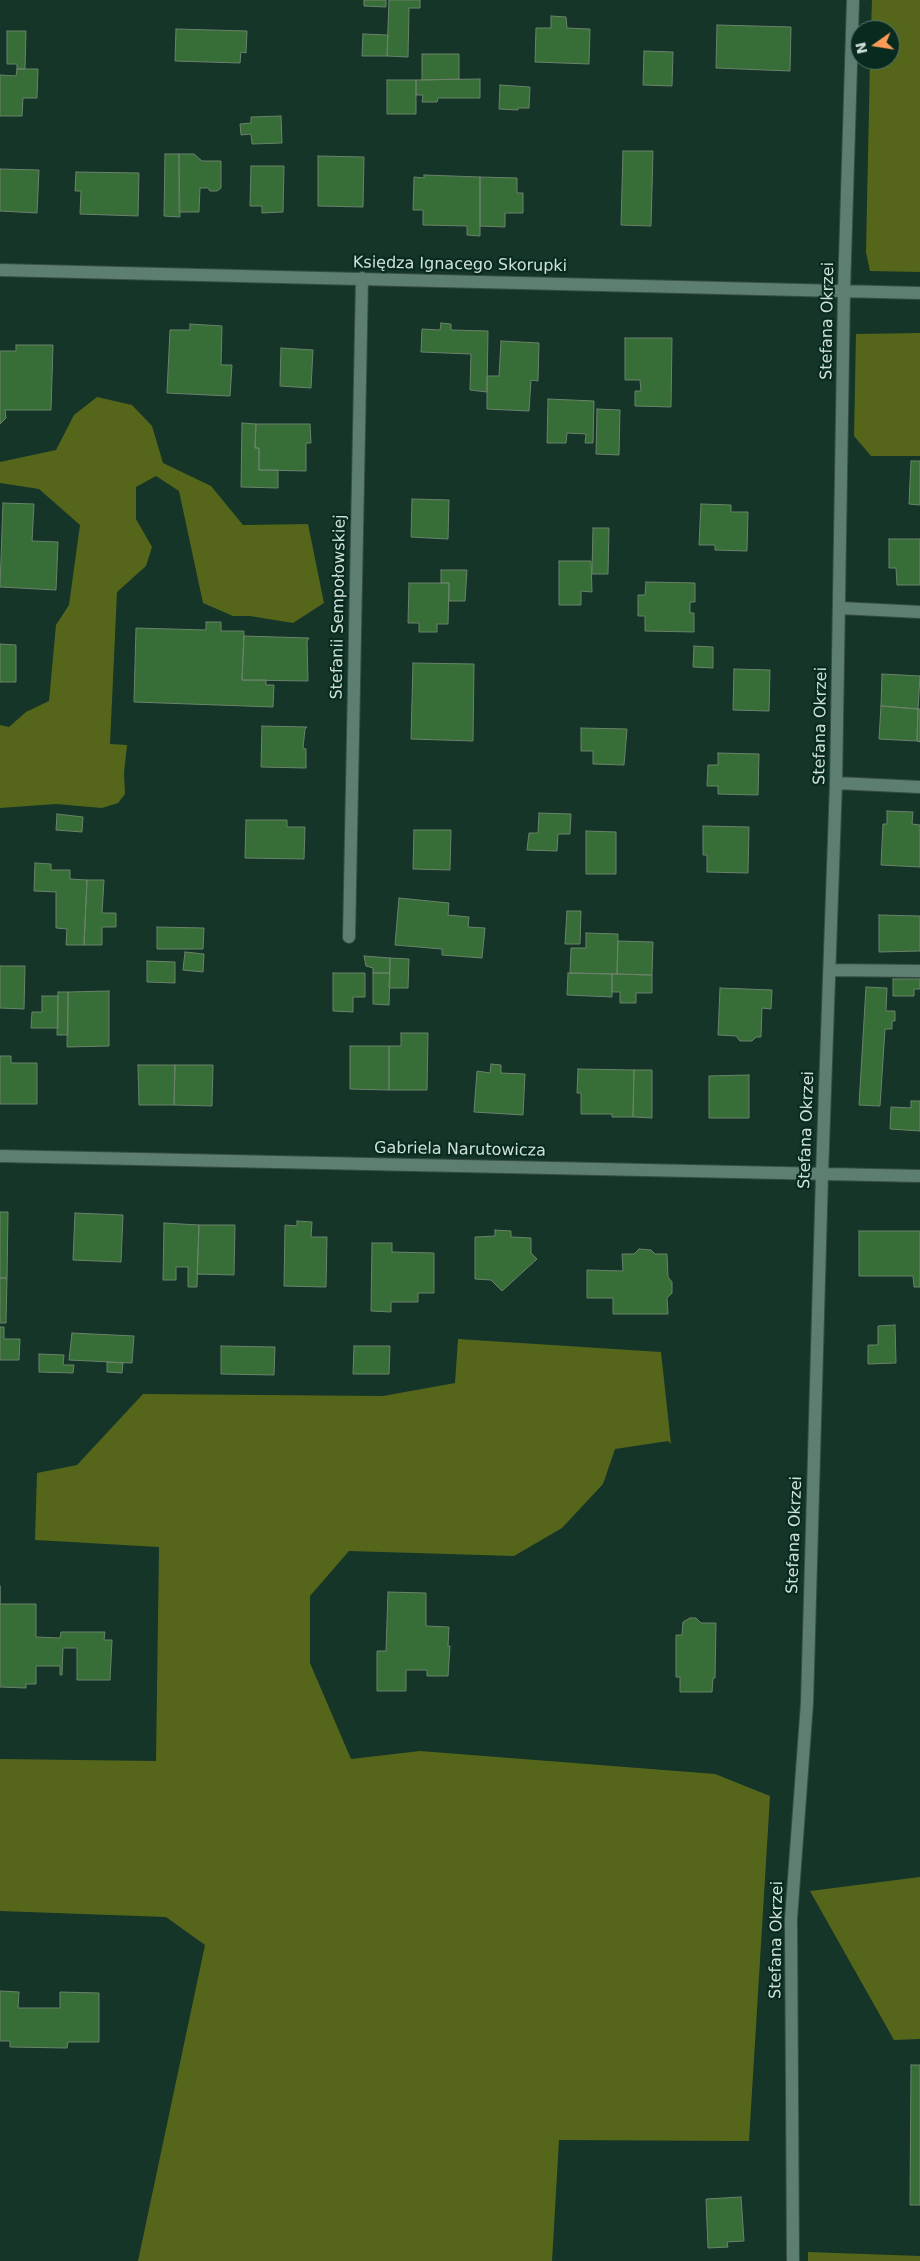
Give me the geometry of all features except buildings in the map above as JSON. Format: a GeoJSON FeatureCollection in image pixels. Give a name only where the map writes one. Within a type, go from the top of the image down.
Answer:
{"type":"FeatureCollection","features":[{"type":"Feature","properties":{"kind":"street","name":"Stefana Okrzei"},"geometry":{"type":"LineString","coordinates":[[793,2261],[791,1919],[807,1703],[822,1174],[836,784],[844,291],[853,0]]}},
{"type":"Feature","properties":{"kind":"street","name":"Księdza Ignacego Skorupki"},"geometry":{"type":"LineString","coordinates":[[0,270],[920,293]]}},
{"type":"Feature","properties":{"kind":"street","name":"Stefanii Sempołowskiej"},"geometry":{"type":"LineString","coordinates":[[348,937],[362,278]]}},
{"type":"Feature","properties":{"kind":"street"},"geometry":{"type":"LineString","coordinates":[[840,608],[920,612]]}},
{"type":"Feature","properties":{"kind":"street"},"geometry":{"type":"LineString","coordinates":[[836,784],[920,787]]}},
{"type":"Feature","properties":{"kind":"street"},"geometry":{"type":"LineString","coordinates":[[830,970],[920,971]]}},
{"type":"Feature","properties":{"kind":"street","name":"Gabriela Narutowicza"},"geometry":{"type":"LineString","coordinates":[[0,1156],[920,1176]]}},
{"type":"Feature","properties":{"kind":"green space"},"geometry":{"type":"Polygon","coordinates":[[[872,0],[920,0],[920,272],[870,271],[866,252],[870,70],[900,70],[900,20],[871,20],[872,0]]]}},
{"type":"Feature","properties":{"kind":"green space"},"geometry":{"type":"Polygon","coordinates":[[[920,333],[920,456],[871,456],[854,436],[856,334],[920,333]]]}},
{"type":"Feature","properties":{"kind":"green space"},"geometry":{"type":"Polygon","coordinates":[[[97,397],[132,405],[152,426],[163,463],[211,486],[243,525],[308,524],[324,603],[293,623],[250,616],[233,616],[203,603],[179,491],[156,476],[136,487],[136,519],[152,547],[146,566],[117,592],[110,744],[127,745],[124,773],[125,794],[118,803],[102,808],[56,804],[0,808],[0,725],[9,727],[26,712],[49,701],[56,625],[69,605],[80,525],[39,489],[0,483],[0,462],[56,450],[74,415],[97,397]]]}},
{"type":"Feature","properties":{"kind":"green space"},"geometry":{"type":"Polygon","coordinates":[[[458,1339],[661,1352],[671,1444],[668,1441],[615,1449],[603,1484],[562,1528],[514,1556],[349,1551],[310,1596],[310,1663],[351,1759],[420,1751],[715,1774],[770,1796],[749,2141],[559,2140],[552,2261],[138,2261],[205,1945],[166,1917],[0,1911],[0,1759],[156,1761],[159,1547],[35,1540],[37,1473],[77,1465],[143,1394],[383,1396],[455,1383],[458,1339]]]}},
{"type":"Feature","properties":{"kind":"green space"},"geometry":{"type":"Polygon","coordinates":[[[920,1877],[920,2039],[894,2040],[810,1891],[920,1877]]]}},
{"type":"Feature","properties":{"kind":"green space"},"geometry":{"type":"Polygon","coordinates":[[[808,2252],[920,2256],[920,2261],[808,2261],[808,2252]]]}}]}
